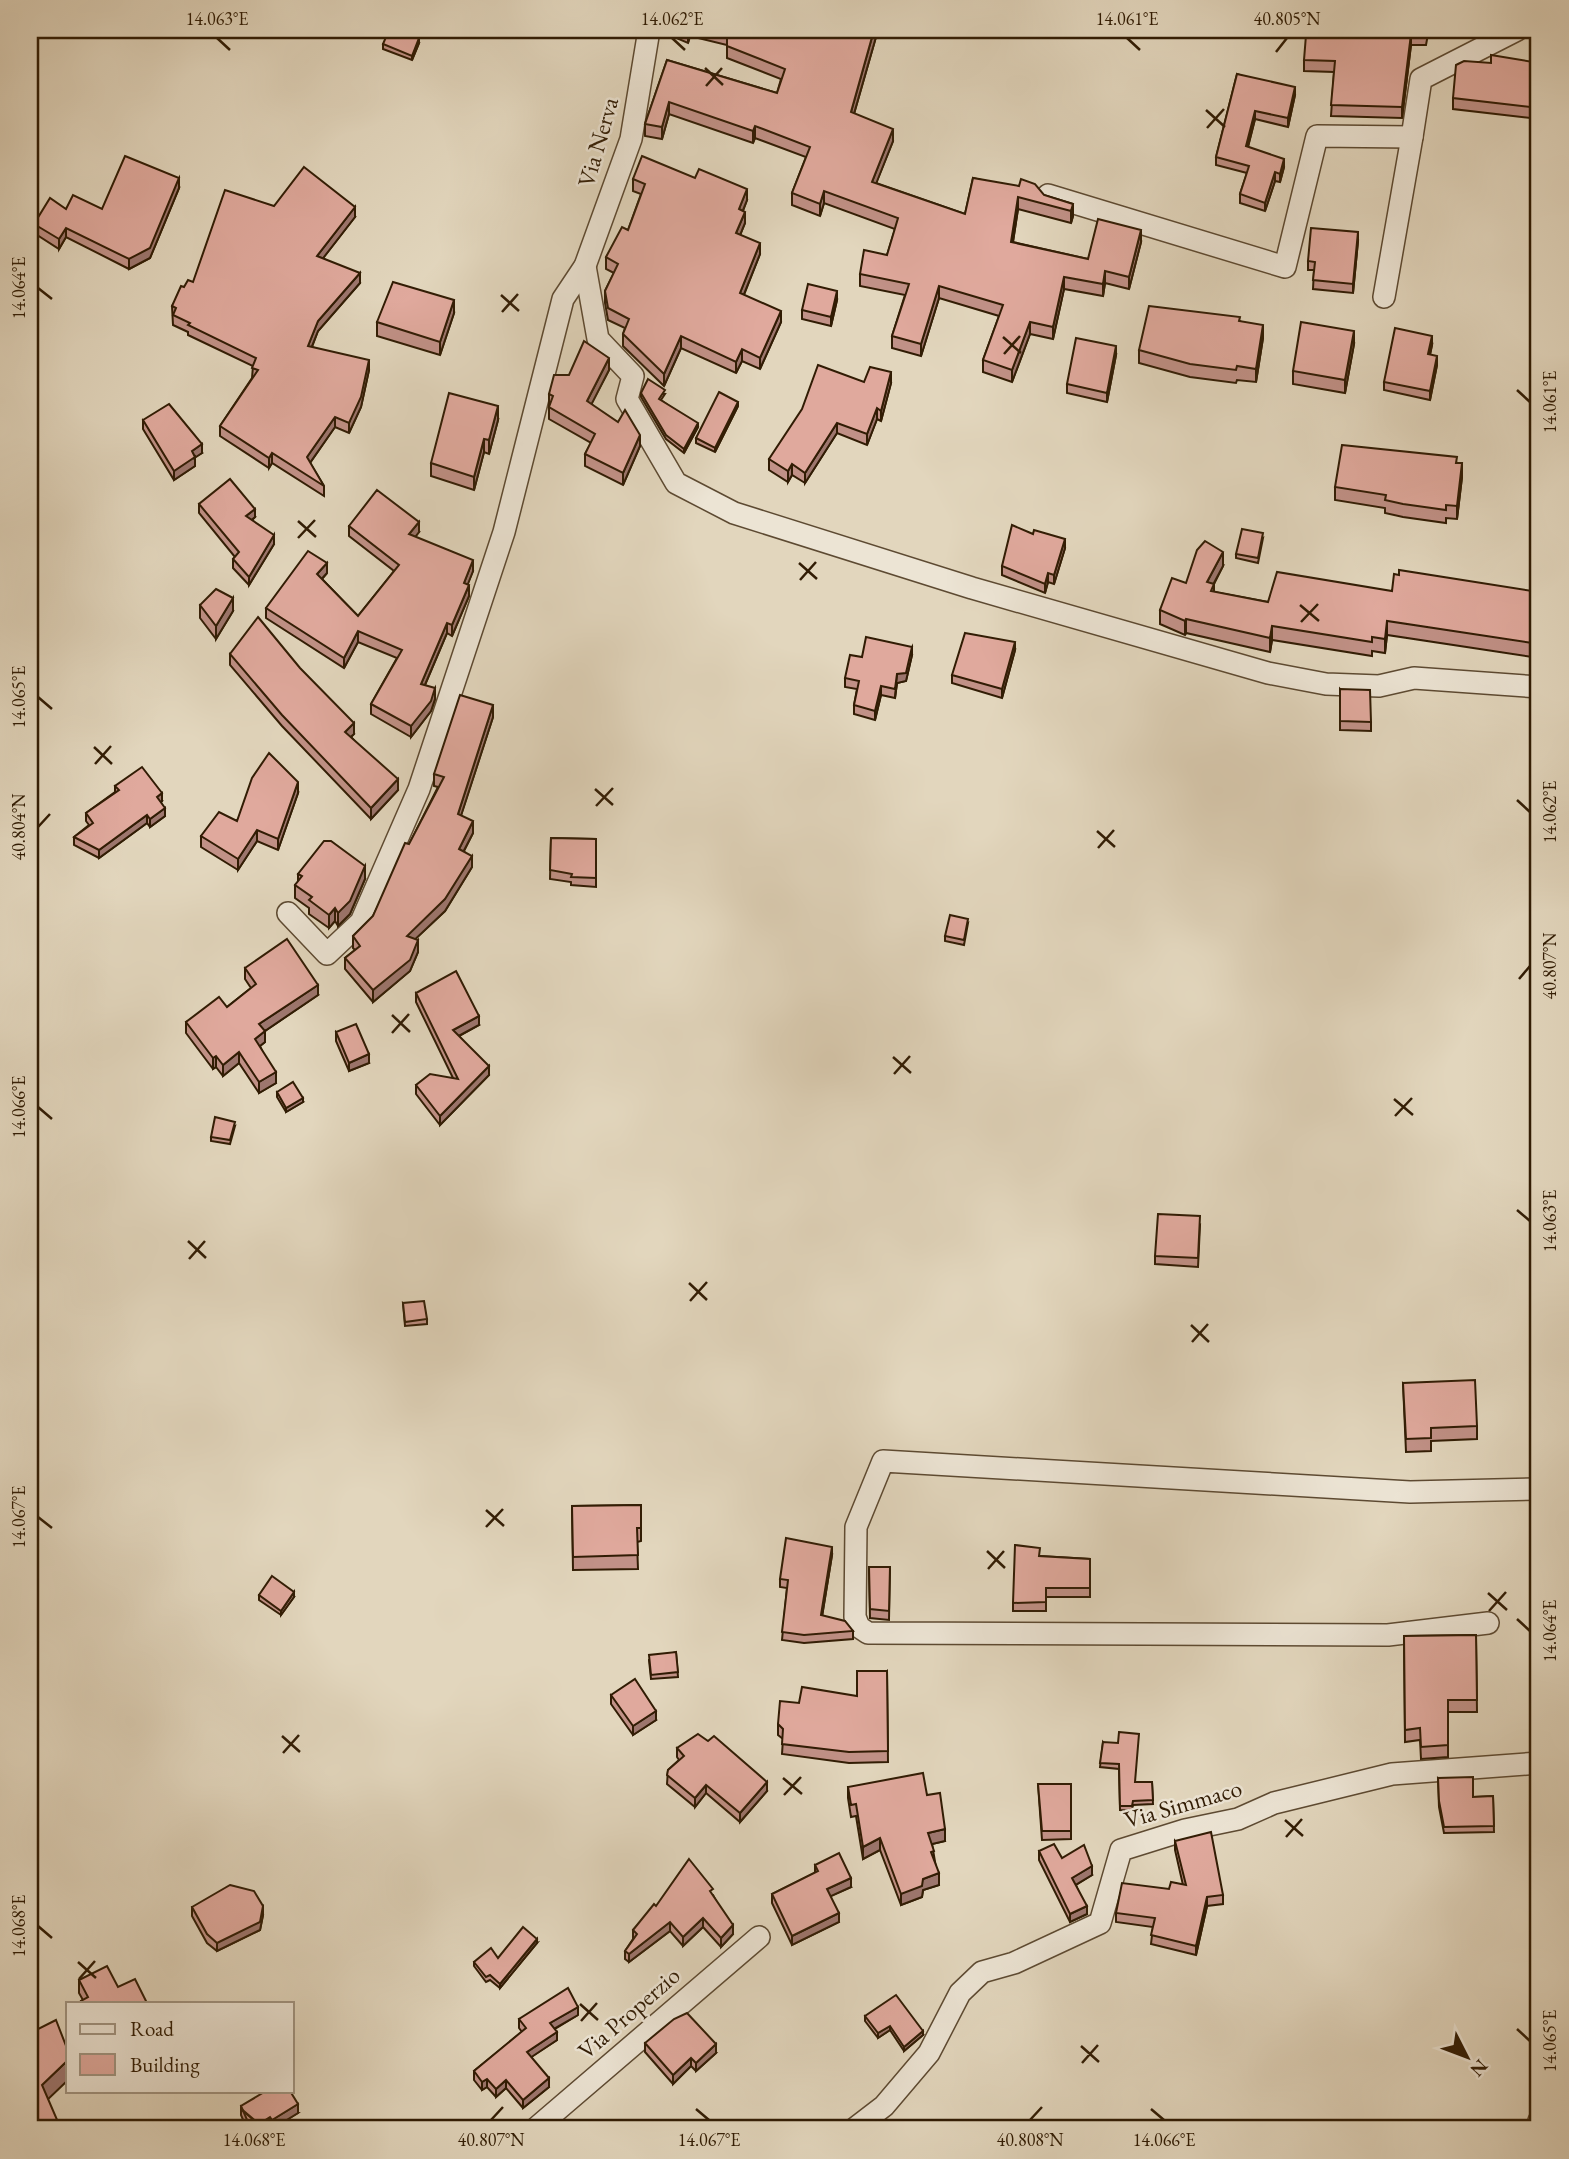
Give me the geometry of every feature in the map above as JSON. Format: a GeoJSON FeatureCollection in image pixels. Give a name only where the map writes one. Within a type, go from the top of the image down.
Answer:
{"type":"FeatureCollection","features":[{"type":"Feature","properties":{"kind":"street","name":"Via Nerva"},"geometry":{"type":"LineString","coordinates":[[288,913],[327,954],[361,922],[419,789],[504,532],[563,299],[585,266],[631,139],[649,30]]}},
{"type":"Feature","properties":{"kind":"street"},"geometry":{"type":"LineString","coordinates":[[1384,297],[1421,79],[1517,30]]}},
{"type":"Feature","properties":{"kind":"street"},"geometry":{"type":"LineString","coordinates":[[1048,195],[1285,267],[1317,136],[1412,137]]}},
{"type":"Feature","properties":{"kind":"street"},"geometry":{"type":"LineString","coordinates":[[585,266],[598,339],[633,376],[627,399],[676,483],[734,513],[972,588],[1268,673],[1326,684],[1379,687],[1415,678],[1539,687]]}},
{"type":"Feature","properties":{"kind":"street"},"geometry":{"type":"LineString","coordinates":[[1488,1623],[1388,1635],[868,1633],[859,1626],[855,1617],[856,1527],[883,1461],[1410,1492],[1539,1489]]}},
{"type":"Feature","properties":{"kind":"street","name":"Via Simmaco"},"geometry":{"type":"LineString","coordinates":[[853,2129],[884,2106],[929,2053],[960,1993],[982,1972],[1014,1963],[1100,1923],[1121,1850],[1185,1830],[1238,1819],[1274,1803],[1392,1774],[1539,1763]]}},
{"type":"Feature","properties":{"kind":"street","name":"Via Properzio"},"geometry":{"type":"LineString","coordinates":[[535,2129],[759,1937]]}},
{"type":"Feature","properties":{"kind":"street"},"geometry":{"type":"LineString","coordinates":[[1537,2129],[1539,2121]]}},
{"type":"Feature","properties":{"kind":"building"},"geometry":{"type":"Polygon","coordinates":[[[389,30],[419,38],[412,56],[383,44],[389,30]]]}},
{"type":"Feature","properties":{"kind":"building"},"geometry":{"type":"Polygon","coordinates":[[[713,30],[874,30],[851,112],[893,129],[872,182],[965,214],[973,178],[1019,186],[1021,179],[1035,184],[1044,195],[1073,204],[1071,211],[1018,197],[1011,242],[1088,259],[1098,219],[1141,230],[1129,277],[1105,271],[1103,284],[1064,277],[1053,327],[1030,322],[1012,370],[983,360],[1003,305],[939,286],[921,344],[892,336],[909,284],[860,274],[864,250],[887,255],[898,218],[824,191],[820,204],[792,193],[810,147],[755,126],[753,131],[669,102],[662,127],[645,124],[667,60],[777,93],[785,69],[727,46],[727,33],[713,30]]]}},
{"type":"Feature","properties":{"kind":"building"},"geometry":{"type":"Polygon","coordinates":[[[1333,30],[1427,30],[1426,34],[1411,34],[1402,107],[1331,105],[1335,61],[1304,60],[1306,35],[1332,37],[1333,30]]]}},
{"type":"Feature","properties":{"kind":"building"},"geometry":{"type":"Polygon","coordinates":[[[1491,55],[1539,63],[1539,108],[1453,98],[1456,65],[1464,61],[1491,63],[1491,55]]]}},
{"type":"Feature","properties":{"kind":"building"},"geometry":{"type":"Polygon","coordinates":[[[1237,74],[1295,87],[1288,118],[1255,111],[1246,146],[1284,159],[1280,174],[1275,172],[1265,203],[1240,194],[1249,166],[1216,157],[1237,74]]]}},
{"type":"Feature","properties":{"kind":"building"},"geometry":{"type":"Polygon","coordinates":[[[125,156],[179,178],[150,248],[129,259],[66,228],[59,239],[34,224],[50,198],[66,209],[73,195],[102,209],[125,156]]]}},
{"type":"Feature","properties":{"kind":"building"},"geometry":{"type":"Polygon","coordinates":[[[642,156],[695,178],[699,169],[747,189],[739,209],[745,212],[736,233],[760,243],[740,293],[781,311],[760,358],[742,349],[736,362],[681,336],[664,374],[623,334],[629,319],[608,308],[605,291],[618,264],[606,257],[622,227],[628,230],[645,184],[633,179],[642,156]]]}},
{"type":"Feature","properties":{"kind":"building"},"geometry":{"type":"Polygon","coordinates":[[[304,167],[355,207],[317,256],[360,273],[318,321],[308,346],[369,360],[361,397],[349,423],[335,417],[307,457],[324,486],[272,453],[269,458],[220,426],[258,370],[252,368],[256,358],[188,325],[190,323],[173,315],[176,308],[172,306],[181,286],[184,287],[188,280],[193,282],[225,190],[274,206],[304,167]]]}},
{"type":"Feature","properties":{"kind":"building"},"geometry":{"type":"Polygon","coordinates":[[[1311,228],[1358,232],[1353,284],[1313,280],[1315,262],[1308,261],[1311,228]]]}},
{"type":"Feature","properties":{"kind":"building"},"geometry":{"type":"Polygon","coordinates":[[[393,282],[454,300],[440,342],[377,322],[393,282]]]}},
{"type":"Feature","properties":{"kind":"building"},"geometry":{"type":"Polygon","coordinates":[[[808,284],[837,291],[831,317],[802,310],[808,284]]]}},
{"type":"Feature","properties":{"kind":"building"},"geometry":{"type":"Polygon","coordinates":[[[1149,306],[1240,317],[1239,321],[1263,325],[1256,369],[1237,366],[1236,370],[1190,364],[1139,350],[1149,306]]]}},
{"type":"Feature","properties":{"kind":"building"},"geometry":{"type":"Polygon","coordinates":[[[1301,322],[1354,331],[1345,380],[1293,371],[1301,322]]]}},
{"type":"Feature","properties":{"kind":"building"},"geometry":{"type":"Polygon","coordinates":[[[1395,328],[1432,336],[1428,354],[1437,356],[1430,391],[1384,382],[1395,328]]]}},
{"type":"Feature","properties":{"kind":"building"},"geometry":{"type":"Polygon","coordinates":[[[1076,338],[1116,346],[1107,393],[1067,384],[1076,338]]]}},
{"type":"Feature","properties":{"kind":"building"},"geometry":{"type":"Polygon","coordinates":[[[584,341],[609,358],[587,401],[618,422],[625,410],[640,435],[623,473],[585,454],[595,434],[549,407],[553,396],[549,394],[554,375],[569,375],[584,341]]]}},
{"type":"Feature","properties":{"kind":"building"},"geometry":{"type":"Polygon","coordinates":[[[818,365],[864,382],[870,367],[891,372],[881,411],[877,408],[867,434],[837,423],[805,473],[792,464],[788,471],[769,459],[802,409],[818,365]]]}},
{"type":"Feature","properties":{"kind":"building"},"geometry":{"type":"Polygon","coordinates":[[[648,379],[665,390],[659,399],[698,423],[684,449],[666,435],[641,393],[648,379]]]}},
{"type":"Feature","properties":{"kind":"building"},"geometry":{"type":"Polygon","coordinates":[[[719,392],[738,402],[715,448],[696,438],[719,392]]]}},
{"type":"Feature","properties":{"kind":"building"},"geometry":{"type":"Polygon","coordinates":[[[449,393],[498,406],[489,440],[484,439],[474,477],[431,463],[449,393]]]}},
{"type":"Feature","properties":{"kind":"building"},"geometry":{"type":"Polygon","coordinates":[[[169,404],[202,444],[192,451],[195,457],[174,471],[143,420],[169,404]]]}},
{"type":"Feature","properties":{"kind":"building"},"geometry":{"type":"Polygon","coordinates":[[[1342,445],[1457,457],[1456,463],[1462,463],[1457,506],[1446,505],[1446,510],[1403,504],[1385,500],[1386,495],[1335,487],[1342,445]]]}},
{"type":"Feature","properties":{"kind":"building"},"geometry":{"type":"Polygon","coordinates":[[[230,479],[255,509],[246,516],[274,535],[249,577],[233,559],[239,552],[199,504],[230,479]]]}},
{"type":"Feature","properties":{"kind":"building"},"geometry":{"type":"Polygon","coordinates":[[[377,490],[419,522],[409,534],[473,560],[464,583],[469,585],[452,625],[447,623],[421,684],[435,688],[431,701],[411,726],[371,704],[402,650],[358,631],[344,658],[266,608],[308,551],[327,563],[317,574],[358,616],[399,565],[349,526],[377,490]]]}},
{"type":"Feature","properties":{"kind":"building"},"geometry":{"type":"Polygon","coordinates":[[[1012,525],[1033,534],[1034,530],[1065,539],[1054,575],[1048,573],[1045,584],[1002,566],[1012,525]]]}},
{"type":"Feature","properties":{"kind":"building"},"geometry":{"type":"Polygon","coordinates":[[[1242,529],[1263,533],[1258,558],[1236,554],[1242,529]]]}},
{"type":"Feature","properties":{"kind":"building"},"geometry":{"type":"Polygon","coordinates":[[[1205,541],[1223,552],[1207,582],[1214,584],[1211,591],[1268,602],[1277,572],[1392,591],[1394,574],[1399,575],[1399,570],[1539,592],[1539,644],[1387,621],[1385,639],[1372,637],[1372,642],[1272,626],[1270,638],[1186,619],[1185,621],[1160,610],[1172,578],[1186,583],[1197,550],[1205,541]]]}},
{"type":"Feature","properties":{"kind":"building"},"geometry":{"type":"Polygon","coordinates":[[[216,589],[233,598],[216,626],[200,605],[216,589]]]}},
{"type":"Feature","properties":{"kind":"building"},"geometry":{"type":"Polygon","coordinates":[[[258,617],[300,668],[354,723],[345,732],[398,779],[371,808],[282,715],[230,654],[258,617]]]}},
{"type":"Feature","properties":{"kind":"building"},"geometry":{"type":"Polygon","coordinates":[[[965,633],[1015,642],[1002,689],[952,675],[965,633]]]}},
{"type":"Feature","properties":{"kind":"building"},"geometry":{"type":"Polygon","coordinates":[[[866,637],[912,647],[906,673],[897,674],[895,689],[881,686],[875,711],[854,705],[859,681],[845,678],[850,655],[862,657],[866,637]]]}},
{"type":"Feature","properties":{"kind":"building"},"geometry":{"type":"Polygon","coordinates":[[[1340,689],[1370,690],[1371,722],[1340,721],[1340,689]]]}},
{"type":"Feature","properties":{"kind":"building"},"geometry":{"type":"Polygon","coordinates":[[[460,695],[493,705],[458,814],[473,821],[459,849],[472,856],[445,899],[407,936],[418,940],[410,960],[373,990],[345,958],[360,946],[353,936],[373,916],[405,843],[409,844],[444,777],[434,774],[460,695]]]}},
{"type":"Feature","properties":{"kind":"building"},"geometry":{"type":"Polygon","coordinates":[[[269,753],[298,782],[278,839],[257,830],[238,859],[201,836],[219,812],[237,821],[252,778],[269,753]]]}},
{"type":"Feature","properties":{"kind":"building"},"geometry":{"type":"Polygon","coordinates":[[[142,767],[162,793],[157,797],[165,808],[150,819],[147,815],[99,850],[74,837],[93,823],[86,813],[119,790],[115,786],[142,767]]]}},
{"type":"Feature","properties":{"kind":"building"},"geometry":{"type":"Polygon","coordinates":[[[551,838],[596,839],[596,878],[571,877],[572,874],[550,870],[551,838]]]}},
{"type":"Feature","properties":{"kind":"building"},"geometry":{"type":"Polygon","coordinates":[[[324,841],[331,841],[365,866],[350,901],[338,913],[335,908],[329,915],[309,900],[312,897],[295,885],[302,876],[298,874],[324,841]]]}},
{"type":"Feature","properties":{"kind":"building"},"geometry":{"type":"Polygon","coordinates":[[[950,915],[968,919],[964,940],[945,936],[950,915]]]}},
{"type":"Feature","properties":{"kind":"building"},"geometry":{"type":"Polygon","coordinates":[[[287,939],[318,985],[259,1024],[265,1031],[255,1039],[276,1072],[259,1082],[239,1052],[223,1065],[216,1056],[213,1058],[186,1022],[219,997],[227,1007],[256,984],[245,968],[287,939]]]}},
{"type":"Feature","properties":{"kind":"building"},"geometry":{"type":"Polygon","coordinates":[[[456,971],[479,1016],[453,1030],[489,1066],[440,1116],[416,1085],[430,1074],[458,1079],[416,993],[456,971]]]}},
{"type":"Feature","properties":{"kind":"building"},"geometry":{"type":"Polygon","coordinates":[[[356,1024],[369,1054],[349,1063],[336,1032],[356,1024]]]}},
{"type":"Feature","properties":{"kind":"building"},"geometry":{"type":"Polygon","coordinates":[[[293,1082],[303,1098],[286,1108],[277,1092],[293,1082]]]}},
{"type":"Feature","properties":{"kind":"building"},"geometry":{"type":"Polygon","coordinates":[[[215,1117],[235,1122],[230,1140],[211,1137],[215,1117]]]}},
{"type":"Feature","properties":{"kind":"building"},"geometry":{"type":"Polygon","coordinates":[[[1158,1214],[1200,1216],[1198,1258],[1155,1256],[1158,1214]]]}},
{"type":"Feature","properties":{"kind":"building"},"geometry":{"type":"Polygon","coordinates":[[[424,1301],[427,1319],[405,1322],[403,1303],[424,1301]]]}},
{"type":"Feature","properties":{"kind":"building"},"geometry":{"type":"Polygon","coordinates":[[[1475,1380],[1477,1426],[1431,1428],[1431,1438],[1406,1439],[1403,1383],[1475,1380]]]}},
{"type":"Feature","properties":{"kind":"building"},"geometry":{"type":"Polygon","coordinates":[[[641,1505],[641,1528],[637,1528],[638,1555],[573,1557],[572,1506],[641,1505]]]}},
{"type":"Feature","properties":{"kind":"building"},"geometry":{"type":"Polygon","coordinates":[[[786,1538],[832,1547],[821,1615],[845,1621],[853,1631],[804,1635],[782,1632],[788,1580],[780,1579],[786,1538]]]}},
{"type":"Feature","properties":{"kind":"building"},"geometry":{"type":"Polygon","coordinates":[[[1015,1545],[1040,1548],[1039,1556],[1090,1559],[1090,1588],[1046,1588],[1046,1602],[1013,1603],[1015,1545]]]}},
{"type":"Feature","properties":{"kind":"building"},"geometry":{"type":"Polygon","coordinates":[[[869,1567],[890,1567],[889,1611],[870,1609],[869,1567]]]}},
{"type":"Feature","properties":{"kind":"building"},"geometry":{"type":"Polygon","coordinates":[[[272,1576],[294,1592],[281,1611],[259,1595],[272,1576]]]}},
{"type":"Feature","properties":{"kind":"building"},"geometry":{"type":"Polygon","coordinates":[[[1476,1635],[1477,1700],[1448,1700],[1448,1745],[1421,1747],[1420,1728],[1405,1730],[1404,1636],[1476,1635]]]}},
{"type":"Feature","properties":{"kind":"building"},"geometry":{"type":"Polygon","coordinates":[[[676,1652],[678,1672],[651,1675],[649,1655],[676,1652]]]}},
{"type":"Feature","properties":{"kind":"building"},"geometry":{"type":"Polygon","coordinates":[[[857,1671],[887,1671],[888,1751],[849,1752],[782,1744],[783,1729],[778,1724],[780,1701],[799,1703],[802,1687],[857,1696],[857,1671]]]}},
{"type":"Feature","properties":{"kind":"building"},"geometry":{"type":"Polygon","coordinates":[[[635,1679],[656,1711],[633,1726],[611,1695],[635,1679]]]}},
{"type":"Feature","properties":{"kind":"building"},"geometry":{"type":"Polygon","coordinates":[[[1119,1732],[1139,1734],[1135,1782],[1152,1782],[1153,1800],[1133,1801],[1132,1806],[1120,1806],[1119,1764],[1100,1763],[1103,1742],[1118,1743],[1119,1732]]]}},
{"type":"Feature","properties":{"kind":"building"},"geometry":{"type":"Polygon","coordinates":[[[698,1734],[708,1741],[714,1736],[767,1782],[740,1813],[706,1785],[695,1798],[667,1775],[668,1770],[684,1756],[677,1748],[698,1734]]]}},
{"type":"Feature","properties":{"kind":"building"},"geometry":{"type":"Polygon","coordinates":[[[923,1773],[927,1795],[940,1793],[945,1829],[928,1833],[934,1851],[931,1852],[939,1873],[923,1879],[922,1886],[901,1894],[880,1838],[863,1847],[856,1804],[851,1805],[848,1787],[923,1773]]]}},
{"type":"Feature","properties":{"kind":"building"},"geometry":{"type":"Polygon","coordinates":[[[1473,1777],[1473,1797],[1493,1796],[1494,1826],[1444,1827],[1438,1778],[1473,1777]]]}},
{"type":"Feature","properties":{"kind":"building"},"geometry":{"type":"Polygon","coordinates":[[[1038,1784],[1071,1784],[1071,1831],[1042,1831],[1038,1784]]]}},
{"type":"Feature","properties":{"kind":"building"},"geometry":{"type":"Polygon","coordinates":[[[1211,1832],[1223,1895],[1207,1897],[1196,1946],[1151,1935],[1155,1918],[1116,1913],[1122,1883],[1169,1889],[1171,1882],[1186,1885],[1175,1841],[1211,1832]]]}},
{"type":"Feature","properties":{"kind":"building"},"geometry":{"type":"Polygon","coordinates":[[[1054,1844],[1062,1858],[1084,1845],[1092,1866],[1072,1878],[1087,1906],[1070,1914],[1039,1851],[1054,1844]]]}},
{"type":"Feature","properties":{"kind":"building"},"geometry":{"type":"Polygon","coordinates":[[[839,1853],[851,1878],[827,1889],[839,1913],[792,1936],[772,1894],[818,1871],[815,1865],[839,1853]]]}},
{"type":"Feature","properties":{"kind":"building"},"geometry":{"type":"Polygon","coordinates":[[[689,1859],[713,1889],[710,1891],[733,1925],[721,1938],[703,1918],[683,1937],[670,1922],[629,1954],[625,1951],[637,1934],[633,1930],[654,1904],[656,1906],[689,1859]]]}},
{"type":"Feature","properties":{"kind":"building"},"geometry":{"type":"Polygon","coordinates":[[[230,1885],[254,1891],[263,1906],[260,1922],[217,1943],[207,1934],[192,1907],[230,1885]]]}},
{"type":"Feature","properties":{"kind":"building"},"geometry":{"type":"Polygon","coordinates":[[[523,1927],[537,1939],[500,1984],[490,1975],[486,1977],[474,1962],[491,1948],[498,1958],[523,1927]]]}},
{"type":"Feature","properties":{"kind":"building"},"geometry":{"type":"Polygon","coordinates":[[[107,1966],[118,1987],[135,1979],[146,2002],[82,2002],[88,1997],[79,1980],[107,1966]]]}},
{"type":"Feature","properties":{"kind":"building"},"geometry":{"type":"Polygon","coordinates":[[[568,1988],[578,2007],[550,2023],[557,2032],[527,2052],[549,2078],[523,2100],[506,2080],[496,2089],[487,2079],[482,2082],[474,2071],[526,2028],[519,2019],[568,1988]]]}},
{"type":"Feature","properties":{"kind":"building"},"geometry":{"type":"Polygon","coordinates":[[[896,1995],[923,2031],[904,2047],[890,2026],[878,2033],[865,2016],[896,1995]]]}},
{"type":"Feature","properties":{"kind":"building"},"geometry":{"type":"Polygon","coordinates":[[[687,2013],[716,2044],[696,2063],[691,2058],[673,2075],[645,2043],[674,2019],[687,2013]]]}},
{"type":"Feature","properties":{"kind":"building"},"geometry":{"type":"Polygon","coordinates":[[[56,2020],[66,2046],[66,2062],[42,2085],[61,2129],[30,2129],[30,2033],[56,2020]]]}},
{"type":"Feature","properties":{"kind":"building"},"geometry":{"type":"Polygon","coordinates":[[[264,2092],[291,2092],[298,2104],[251,2129],[241,2106],[264,2092]]]}}]}
